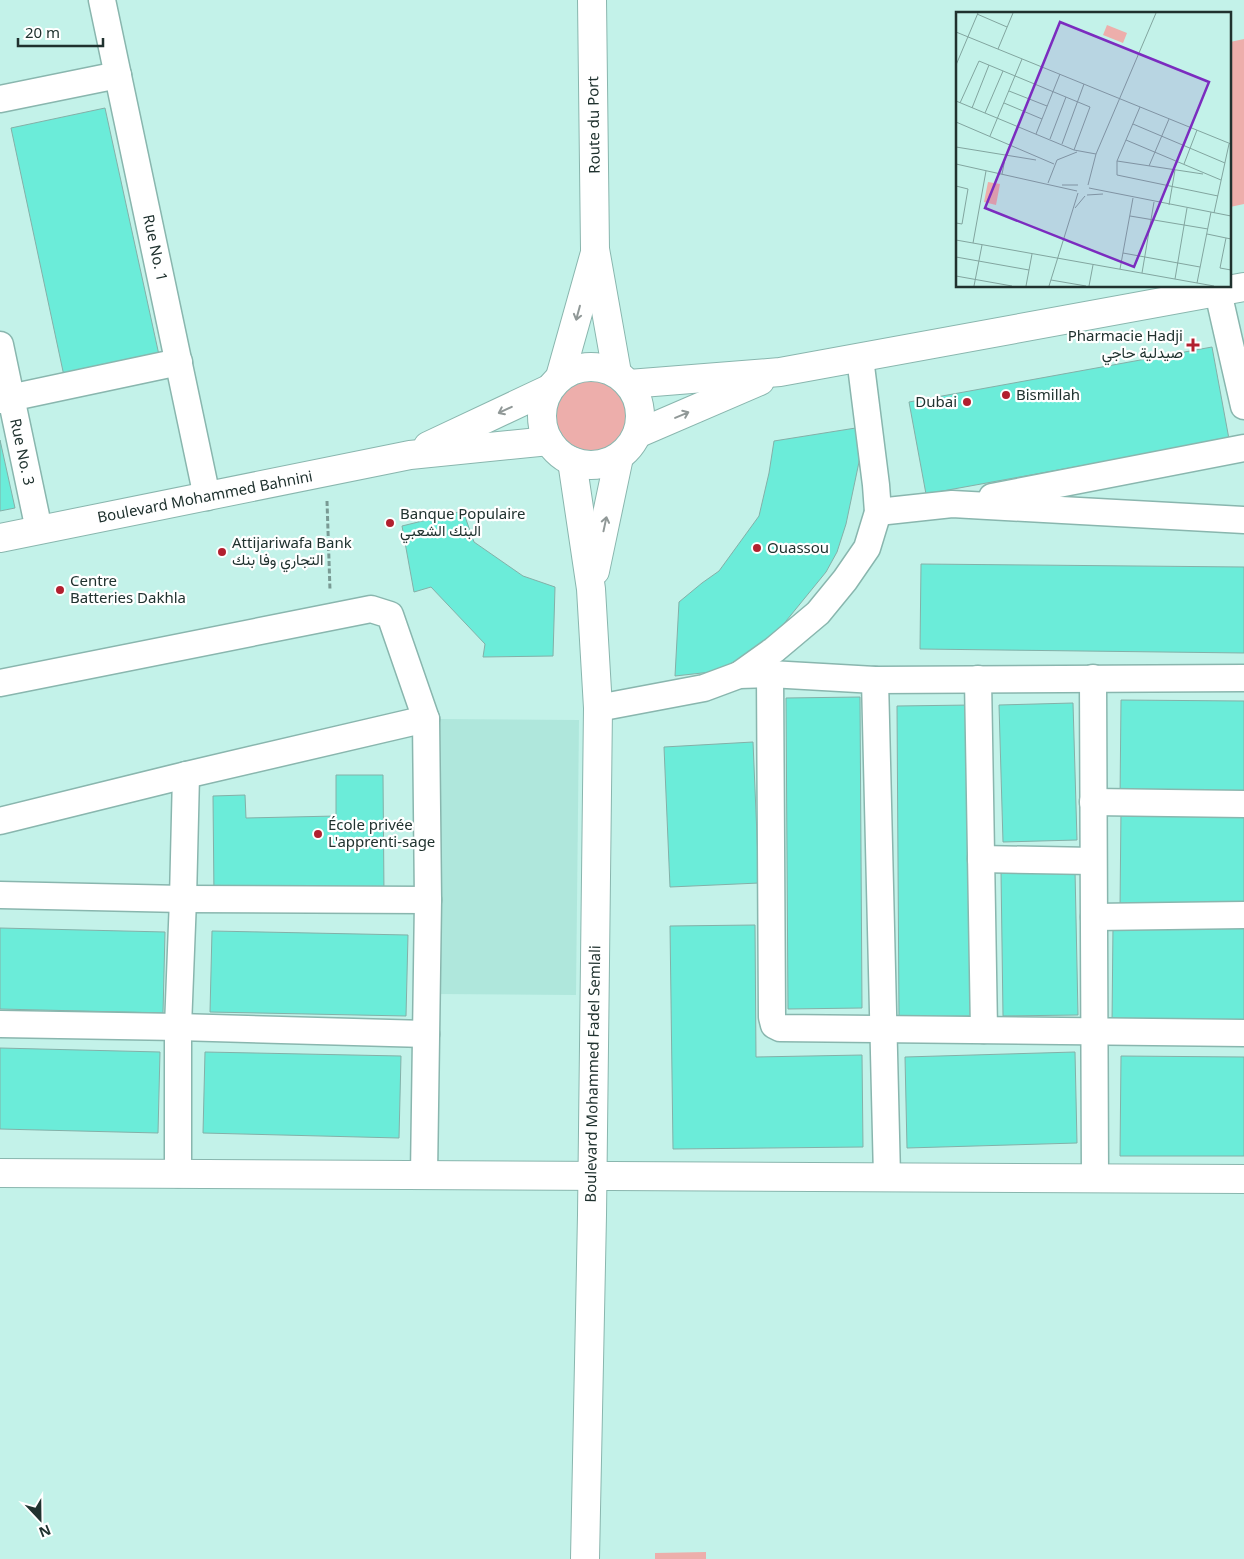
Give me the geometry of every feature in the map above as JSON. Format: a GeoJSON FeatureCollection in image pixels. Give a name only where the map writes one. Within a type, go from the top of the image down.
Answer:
{"type":"FeatureCollection","features":[{"type":"Feature","properties":{"kind":"street","name":"Rue No. 1"},"geometry":{"type":"LineString","coordinates":[[102,0],[208,497]]}},
{"type":"Feature","properties":{"kind":"street","name":"Route du Port"},"geometry":{"type":"LineString","coordinates":[[592,0],[595,249],[623,378]]}},
{"type":"Feature","properties":{"kind":"street"},"geometry":{"type":"LineString","coordinates":[[0,100],[118,75]]}},
{"type":"Feature","properties":{"kind":"street","name":"Route du Port"},"geometry":{"type":"LineString","coordinates":[[555,383],[595,249]]}},
{"type":"Feature","properties":{"kind":"street"},"geometry":{"type":"LineString","coordinates":[[623,378],[780,372],[1231,290],[1244,406]]}},
{"type":"Feature","properties":{"kind":"street","name":"Rue No. 3"},"geometry":{"type":"LineString","coordinates":[[0,345],[6,399],[38,530]]}},
{"type":"Feature","properties":{"kind":"street"},"geometry":{"type":"LineString","coordinates":[[598,708],[704,688],[739,675],[774,650],[818,614],[845,580],[867,548],[878,512],[860,358]]}},
{"type":"Feature","properties":{"kind":"street"},"geometry":{"type":"LineString","coordinates":[[6,399],[179,362]]}},
{"type":"Feature","properties":{"kind":"street"},"geometry":{"type":"LineString","coordinates":[[588,366],[603,368],[623,378],[636,395],[640,407],[640,421],[637,434],[630,446],[619,457],[604,464],[587,465],[572,461],[558,453],[549,442],[543,429],[541,415],[543,402],[555,383],[573,370],[588,366]]}},
{"type":"Feature","properties":{"kind":"street"},"geometry":{"type":"LineString","coordinates":[[637,434],[780,372]]}},
{"type":"Feature","properties":{"kind":"street","name":"Boulevard Mohammed Bahnini"},"geometry":{"type":"LineString","coordinates":[[410,455],[555,383]]}},
{"type":"Feature","properties":{"kind":"street","name":"Boulevard Mohammed Bahnini"},"geometry":{"type":"LineString","coordinates":[[0,538],[410,455],[549,442]]}},
{"type":"Feature","properties":{"kind":"street"},"geometry":{"type":"LineString","coordinates":[[878,512],[952,504],[1244,448]]}},
{"type":"Feature","properties":{"kind":"street","name":"Boulevard Mohammed Fadel Semlali"},"geometry":{"type":"LineString","coordinates":[[591,589],[619,457]]}},
{"type":"Feature","properties":{"kind":"street","name":"Boulevard Mohammed Fadel Semlali"},"geometry":{"type":"LineString","coordinates":[[572,461],[591,589],[598,708],[585,1559]]}},
{"type":"Feature","properties":{"kind":"street"},"geometry":{"type":"LineString","coordinates":[[952,504],[1244,520]]}},
{"type":"Feature","properties":{"kind":"street"},"geometry":{"type":"LineString","coordinates":[[0,683],[371,610],[390,615],[426,718],[428,900],[424,1175]]}},
{"type":"Feature","properties":{"kind":"street"},"geometry":{"type":"LineString","coordinates":[[739,675],[770,674],[875,680],[1244,678]]}},
{"type":"Feature","properties":{"kind":"street"},"geometry":{"type":"LineString","coordinates":[[770,674],[772,1017],[774,1025],[780,1028],[884,1030],[1244,1034]]}},
{"type":"Feature","properties":{"kind":"street"},"geometry":{"type":"LineString","coordinates":[[1093,678],[1095,1178]]}},
{"type":"Feature","properties":{"kind":"street"},"geometry":{"type":"LineString","coordinates":[[978,679],[984,1030]]}},
{"type":"Feature","properties":{"kind":"street"},"geometry":{"type":"LineString","coordinates":[[875,680],[887,1178]]}},
{"type":"Feature","properties":{"kind":"street"},"geometry":{"type":"LineString","coordinates":[[0,821],[426,718]]}},
{"type":"Feature","properties":{"kind":"street"},"geometry":{"type":"LineString","coordinates":[[178,1174],[178,1027],[186,775]]}},
{"type":"Feature","properties":{"kind":"street"},"geometry":{"type":"LineString","coordinates":[[1093,802],[1244,804]]}},
{"type":"Feature","properties":{"kind":"street"},"geometry":{"type":"LineString","coordinates":[[980,859],[1093,861]]}},
{"type":"Feature","properties":{"kind":"street"},"geometry":{"type":"LineString","coordinates":[[0,895],[183,899],[428,900]]}},
{"type":"Feature","properties":{"kind":"street"},"geometry":{"type":"LineString","coordinates":[[1094,917],[1244,915]]}},
{"type":"Feature","properties":{"kind":"street"},"geometry":{"type":"LineString","coordinates":[[0,1024],[426,1034]]}},
{"type":"Feature","properties":{"kind":"street"},"geometry":{"type":"LineString","coordinates":[[0,1173],[1244,1179]]}},
{"type":"Feature","properties":{"kind":"path"},"geometry":{"type":"LineString","coordinates":[[326,473],[330,618]]}},
{"type":"Feature","properties":{"kind":"shaded area"},"geometry":{"type":"Polygon","coordinates":[[[1244,39],[1244,204],[1232,207],[1232,42],[1244,39]]]}},
{"type":"Feature","properties":{"kind":"shaded area"},"geometry":{"type":"Polygon","coordinates":[[[586,378],[600,378],[614,384],[624,394],[630,408],[630,422],[624,436],[614,446],[600,452],[586,452],[572,446],[562,436],[556,422],[556,408],[562,394],[572,384],[586,378]]]}},
{"type":"Feature","properties":{"kind":"shaded area"},"geometry":{"type":"Polygon","coordinates":[[[439,719],[579,720],[576,995],[436,994],[439,719]]]}},
{"type":"Feature","properties":{"kind":"shaded area"},"geometry":{"type":"Polygon","coordinates":[[[706,1552],[706,1559],[655,1559],[655,1553],[706,1552]]]}},
{"type":"Feature","properties":{"kind":"building"},"geometry":{"type":"Polygon","coordinates":[[[105,108],[159,355],[64,376],[11,128],[105,108]]]}},
{"type":"Feature","properties":{"kind":"building"},"geometry":{"type":"Polygon","coordinates":[[[1212,347],[1229,439],[926,494],[909,402],[1212,347]]]}},
{"type":"Feature","properties":{"kind":"building"},"geometry":{"type":"Polygon","coordinates":[[[862,427],[859,462],[846,524],[837,552],[826,572],[782,626],[745,658],[711,672],[675,676],[679,602],[719,571],[759,516],[774,441],[862,427]]]}},
{"type":"Feature","properties":{"kind":"building"},"geometry":{"type":"Polygon","coordinates":[[[0,440],[15,508],[0,511],[0,440]]]}},
{"type":"Feature","properties":{"kind":"building"},"geometry":{"type":"Polygon","coordinates":[[[463,511],[474,542],[523,576],[555,587],[553,656],[483,657],[485,644],[431,587],[414,592],[402,526],[463,511]]]}},
{"type":"Feature","properties":{"kind":"building"},"geometry":{"type":"Polygon","coordinates":[[[921,564],[1244,567],[1244,653],[920,649],[921,564]]]}},
{"type":"Feature","properties":{"kind":"building"},"geometry":{"type":"Polygon","coordinates":[[[860,697],[862,1008],[788,1009],[786,698],[860,697]]]}},
{"type":"Feature","properties":{"kind":"building"},"geometry":{"type":"Polygon","coordinates":[[[1121,700],[1244,701],[1244,800],[1120,800],[1121,700]]]}},
{"type":"Feature","properties":{"kind":"building"},"geometry":{"type":"Polygon","coordinates":[[[1073,703],[1077,840],[1003,842],[999,705],[1073,703]]]}},
{"type":"Feature","properties":{"kind":"building"},"geometry":{"type":"Polygon","coordinates":[[[971,705],[973,1016],[899,1017],[897,706],[971,705]]]}},
{"type":"Feature","properties":{"kind":"building"},"geometry":{"type":"Polygon","coordinates":[[[753,742],[759,883],[670,887],[664,747],[753,742]]]}},
{"type":"Feature","properties":{"kind":"building"},"geometry":{"type":"Polygon","coordinates":[[[336,775],[383,775],[384,895],[214,898],[213,796],[245,795],[246,818],[336,816],[336,775]]]}},
{"type":"Feature","properties":{"kind":"building"},"geometry":{"type":"Polygon","coordinates":[[[1121,809],[1244,809],[1244,909],[1120,908],[1121,809]]]}},
{"type":"Feature","properties":{"kind":"building"},"geometry":{"type":"Polygon","coordinates":[[[1075,870],[1078,1015],[1003,1016],[1001,872],[1075,870]]]}},
{"type":"Feature","properties":{"kind":"building"},"geometry":{"type":"Polygon","coordinates":[[[755,925],[756,1057],[862,1055],[863,1147],[673,1149],[670,926],[755,925]]]}},
{"type":"Feature","properties":{"kind":"building"},"geometry":{"type":"Polygon","coordinates":[[[1113,925],[1244,926],[1244,1025],[1112,1024],[1113,925]]]}},
{"type":"Feature","properties":{"kind":"building"},"geometry":{"type":"Polygon","coordinates":[[[0,928],[165,932],[163,1013],[0,1009],[0,928]]]}},
{"type":"Feature","properties":{"kind":"building"},"geometry":{"type":"Polygon","coordinates":[[[212,931],[408,935],[406,1016],[210,1012],[212,931]]]}},
{"type":"Feature","properties":{"kind":"building"},"geometry":{"type":"Polygon","coordinates":[[[0,1048],[160,1052],[158,1133],[0,1129],[0,1048]]]}},
{"type":"Feature","properties":{"kind":"building"},"geometry":{"type":"Polygon","coordinates":[[[205,1052],[401,1056],[399,1138],[203,1133],[205,1052]]]}},
{"type":"Feature","properties":{"kind":"building"},"geometry":{"type":"Polygon","coordinates":[[[1075,1052],[1077,1143],[907,1148],[905,1057],[1075,1052]]]}},
{"type":"Feature","properties":{"kind":"building"},"geometry":{"type":"Polygon","coordinates":[[[1121,1056],[1244,1057],[1244,1156],[1120,1156],[1121,1056]]]}},
{"type":"Feature","properties":{"kind":"place","name":"Pharmacie Hadji صيدلية حاجي"},"geometry":{"type":"Point","coordinates":[1193,345]}},
{"type":"Feature","properties":{"kind":"place","name":"Bismillah"},"geometry":{"type":"Point","coordinates":[1006,395]}},
{"type":"Feature","properties":{"kind":"place","name":"Dubai"},"geometry":{"type":"Point","coordinates":[967,402]}},
{"type":"Feature","properties":{"kind":"place","name":"Banque Populaire البنك الشعبي"},"geometry":{"type":"Point","coordinates":[390,523]}},
{"type":"Feature","properties":{"kind":"place","name":"Ouassou"},"geometry":{"type":"Point","coordinates":[757,548]}},
{"type":"Feature","properties":{"kind":"place","name":"Attijariwafa Bank التجاري وفا بنك"},"geometry":{"type":"Point","coordinates":[222,552]}},
{"type":"Feature","properties":{"kind":"place","name":"Centre Batteries Dakhla"},"geometry":{"type":"Point","coordinates":[60,590]}},
{"type":"Feature","properties":{"kind":"place","name":"École privée L'apprenti-sage"},"geometry":{"type":"Point","coordinates":[318,834]}}]}
